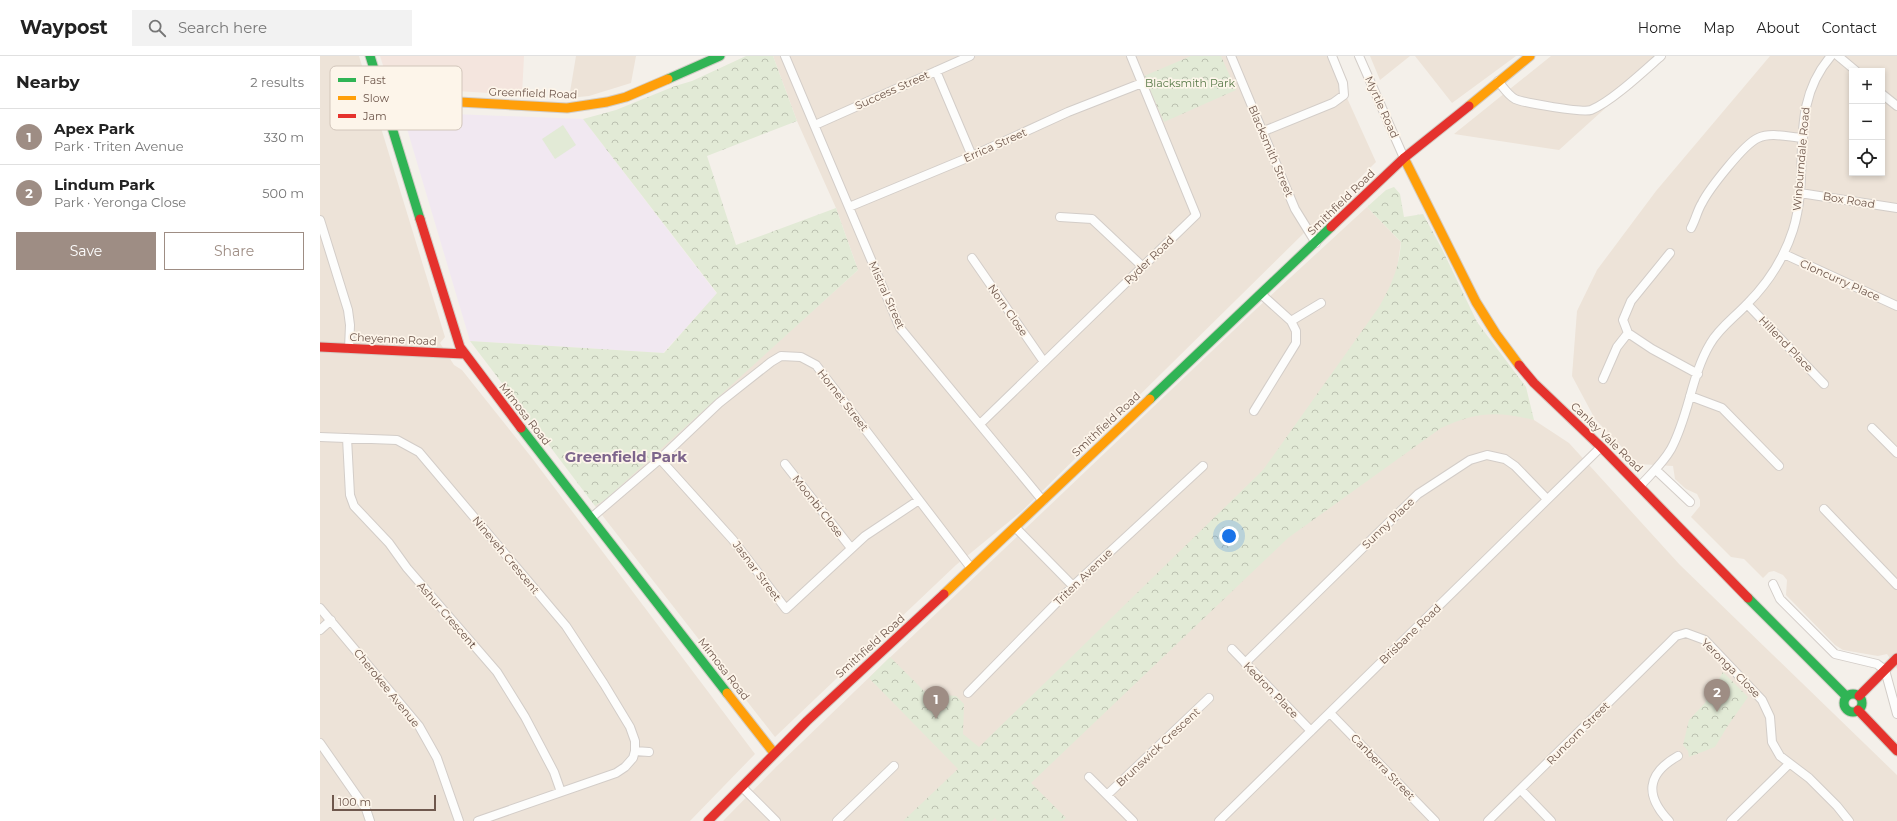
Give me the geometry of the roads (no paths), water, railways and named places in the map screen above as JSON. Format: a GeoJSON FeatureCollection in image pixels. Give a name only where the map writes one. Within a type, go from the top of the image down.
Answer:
{"type":"FeatureCollection","features":[{"type":"Feature","properties":{"kind":"main road","name":"Mimosa Road"},"geometry":{"type":"LineString","coordinates":[[370,56],[373,66]]}},
{"type":"Feature","properties":{"kind":"main road","name":"Greenfield Road"},"geometry":{"type":"LineString","coordinates":[[462,102],[567,108],[592,106],[618,100],[720,56]]}},
{"type":"Feature","properties":{"kind":"main road","name":"Smithfield Road"},"geometry":{"type":"LineString","coordinates":[[708,821],[774,753],[842,688],[869,665],[1043,501],[1404,158],[1530,56]]}},
{"type":"Feature","properties":{"kind":"main road","name":"Mimosa Road"},"geometry":{"type":"LineString","coordinates":[[393,130],[456,336],[464,354],[774,753]]}},
{"type":"Feature","properties":{"kind":"main road","name":"Canley Vale Road"},"geometry":{"type":"LineString","coordinates":[[1404,158],[1476,302],[1496,334],[1534,383],[1640,486],[1717,567],[1846,696]]}},
{"type":"Feature","properties":{"kind":"main road","name":"Cheyenne Road"},"geometry":{"type":"LineString","coordinates":[[320,347],[464,354]]}},
{"type":"Feature","properties":{"kind":"main road"},"geometry":{"type":"LineString","coordinates":[[1860,696],[1897,658]]}},
{"type":"Feature","properties":{"kind":"main road"},"geometry":{"type":"LineString","coordinates":[[1853,693],[1860,696],[1862,703],[1858,710],[1851,712],[1845,709],[1843,702],[1846,696],[1853,693]]}},
{"type":"Feature","properties":{"kind":"main road"},"geometry":{"type":"LineString","coordinates":[[1858,710],[1897,751]]}},
{"type":"Feature","properties":{"kind":"street","name":"Mistral Street"},"geometry":{"type":"LineString","coordinates":[[785,56],[900,328],[1043,501]]}},
{"type":"Feature","properties":{"kind":"street","name":"Success Street"},"geometry":{"type":"LineString","coordinates":[[814,125],[970,56]]}},
{"type":"Feature","properties":{"kind":"street","name":"Ryder Road"},"geometry":{"type":"LineString","coordinates":[[980,424],[1196,215],[1131,56]]}},
{"type":"Feature","properties":{"kind":"street","name":"Blacksmith Street"},"geometry":{"type":"LineString","coordinates":[[1231,56],[1295,208],[1316,243]]}},
{"type":"Feature","properties":{"kind":"street"},"geometry":{"type":"LineString","coordinates":[[1264,132],[1333,103],[1344,95],[1343,83],[1332,56]]}},
{"type":"Feature","properties":{"kind":"street","name":"Myrtle Road"},"geometry":{"type":"LineString","coordinates":[[1359,56],[1404,158]]}},
{"type":"Feature","properties":{"kind":"street"},"geometry":{"type":"LineString","coordinates":[[1498,81],[1509,94],[1518,100],[1564,108],[1589,110],[1606,101],[1662,56]]}},
{"type":"Feature","properties":{"kind":"street","name":"Winburndale Road"},"geometry":{"type":"LineString","coordinates":[[1640,486],[1656,470],[1674,443],[1710,344],[1765,283],[1784,254],[1797,216],[1800,193],[1804,111],[1816,75],[1831,56]]}},
{"type":"Feature","properties":{"kind":"street"},"geometry":{"type":"LineString","coordinates":[[1838,56],[1852,68]]}},
{"type":"Feature","properties":{"kind":"street"},"geometry":{"type":"LineString","coordinates":[[936,71],[972,156]]}},
{"type":"Feature","properties":{"kind":"street","name":"Errica Street"},"geometry":{"type":"LineString","coordinates":[[849,207],[972,156],[1068,112],[1142,83]]}},
{"type":"Feature","properties":{"kind":"street"},"geometry":{"type":"LineString","coordinates":[[1885,96],[1897,106]]}},
{"type":"Feature","properties":{"kind":"street"},"geometry":{"type":"LineString","coordinates":[[1690,228],[1704,198],[1751,142],[1768,136],[1803,138]]}},
{"type":"Feature","properties":{"kind":"street","name":"Box Road"},"geometry":{"type":"LineString","coordinates":[[1800,193],[1897,208]]}},
{"type":"Feature","properties":{"kind":"street"},"geometry":{"type":"LineString","coordinates":[[1060,217],[1092,219],[1142,266]]}},
{"type":"Feature","properties":{"kind":"street"},"geometry":{"type":"LineString","coordinates":[[320,220],[348,310],[350,325],[349,349]]}},
{"type":"Feature","properties":{"kind":"street"},"geometry":{"type":"LineString","coordinates":[[1670,253],[1631,301],[1623,320],[1628,333],[1652,349],[1698,374]]}},
{"type":"Feature","properties":{"kind":"street","name":"Cloncurry Place"},"geometry":{"type":"LineString","coordinates":[[1784,254],[1897,306]]}},
{"type":"Feature","properties":{"kind":"street","name":"Norn Close"},"geometry":{"type":"LineString","coordinates":[[972,258],[1044,362]]}},
{"type":"Feature","properties":{"kind":"street"},"geometry":{"type":"LineString","coordinates":[[1254,411],[1296,343],[1296,330],[1291,321],[1261,294]]}},
{"type":"Feature","properties":{"kind":"street"},"geometry":{"type":"LineString","coordinates":[[1291,321],[1322,303]]}},
{"type":"Feature","properties":{"kind":"street","name":"Hillend Place"},"geometry":{"type":"LineString","coordinates":[[1747,304],[1824,384]]}},
{"type":"Feature","properties":{"kind":"street"},"geometry":{"type":"LineString","coordinates":[[1603,379],[1617,347],[1628,333]]}},
{"type":"Feature","properties":{"kind":"street","name":"Hornet Street"},"geometry":{"type":"LineString","coordinates":[[591,518],[660,459],[719,403],[771,362],[781,356],[801,357],[816,365],[971,568]]}},
{"type":"Feature","properties":{"kind":"street"},"geometry":{"type":"LineString","coordinates":[[1690,396],[1722,408],[1779,466]]}},
{"type":"Feature","properties":{"kind":"street"},"geometry":{"type":"LineString","coordinates":[[1872,428],[1897,453]]}},
{"type":"Feature","properties":{"kind":"street","name":"Nineveh Crescent"},"geometry":{"type":"LineString","coordinates":[[320,437],[397,440],[418,452],[566,626],[630,727],[635,741],[635,751]]}},
{"type":"Feature","properties":{"kind":"street","name":"Ashur Crescent"},"geometry":{"type":"LineString","coordinates":[[347,438],[350,495],[354,506],[389,543],[407,568],[497,672],[525,717],[554,772],[561,792]]}},
{"type":"Feature","properties":{"kind":"street","name":"Brisbane Road"},"geometry":{"type":"LineString","coordinates":[[1219,821],[1601,447]]}},
{"type":"Feature","properties":{"kind":"street","name":"Sunny Place"},"geometry":{"type":"LineString","coordinates":[[1245,663],[1418,494],[1470,460],[1487,455],[1505,459],[1515,466],[1547,499]]}},
{"type":"Feature","properties":{"kind":"street","name":"Jasnar Street"},"geometry":{"type":"LineString","coordinates":[[660,459],[733,540],[786,610],[865,536],[919,500]]}},
{"type":"Feature","properties":{"kind":"street","name":"Moonbi Close"},"geometry":{"type":"LineString","coordinates":[[784,464],[851,548]]}},
{"type":"Feature","properties":{"kind":"street","name":"Triten Avenue"},"geometry":{"type":"LineString","coordinates":[[968,693],[1073,586],[1203,466]]}},
{"type":"Feature","properties":{"kind":"street"},"geometry":{"type":"LineString","coordinates":[[1656,470],[1690,502]]}},
{"type":"Feature","properties":{"kind":"street"},"geometry":{"type":"LineString","coordinates":[[1824,509],[1897,585]]}},
{"type":"Feature","properties":{"kind":"street"},"geometry":{"type":"LineString","coordinates":[[1015,527],[1073,586]]}},
{"type":"Feature","properties":{"kind":"street"},"geometry":{"type":"LineString","coordinates":[[1773,584],[1780,599],[1835,654],[1877,664],[1885,670],[1897,714]]}},
{"type":"Feature","properties":{"kind":"street","name":"Cherokee Avenue"},"geometry":{"type":"LineString","coordinates":[[320,608],[420,726],[437,758],[459,821]]}},
{"type":"Feature","properties":{"kind":"street"},"geometry":{"type":"LineString","coordinates":[[320,630],[331,620]]}},
{"type":"Feature","properties":{"kind":"street","name":"Yeronga Close"},"geometry":{"type":"LineString","coordinates":[[1668,644],[1676,636],[1686,633],[1705,640],[1762,700],[1770,717],[1772,742],[1780,756],[1809,778],[1837,806],[1849,821]]}},
{"type":"Feature","properties":{"kind":"street","name":"Runcorn Street"},"geometry":{"type":"LineString","coordinates":[[1488,821],[1668,644]]}},
{"type":"Feature","properties":{"kind":"street","name":"Kedron Place"},"geometry":{"type":"LineString","coordinates":[[1232,649],[1311,731]]}},
{"type":"Feature","properties":{"kind":"street","name":"Brunswick Crescent"},"geometry":{"type":"LineString","coordinates":[[1107,795],[1209,698]]}},
{"type":"Feature","properties":{"kind":"street","name":"Canberra Street"},"geometry":{"type":"LineString","coordinates":[[1330,713],[1435,821]]}},
{"type":"Feature","properties":{"kind":"street"},"geometry":{"type":"LineString","coordinates":[[320,744],[366,809],[370,821]]}},
{"type":"Feature","properties":{"kind":"street"},"geometry":{"type":"LineString","coordinates":[[478,821],[616,773],[632,758],[635,751],[649,752]]}},
{"type":"Feature","properties":{"kind":"street"},"geometry":{"type":"LineString","coordinates":[[1669,821],[1655,804],[1652,784],[1655,777],[1667,762],[1678,756]]}},
{"type":"Feature","properties":{"kind":"street"},"geometry":{"type":"LineString","coordinates":[[1731,821],[1790,764]]}},
{"type":"Feature","properties":{"kind":"street"},"geometry":{"type":"LineString","coordinates":[[837,821],[894,766]]}},
{"type":"Feature","properties":{"kind":"street","name":"Brunswick Crescent"},"geometry":{"type":"LineString","coordinates":[[1089,777],[1133,821]]}},
{"type":"Feature","properties":{"kind":"street"},"geometry":{"type":"LineString","coordinates":[[742,786],[776,821]]}},
{"type":"Feature","properties":{"kind":"street"},"geometry":{"type":"LineString","coordinates":[[1520,790],[1551,821]]}},
{"type":"Feature","properties":{"kind":"place","name":"Lindum Park"},"geometry":{"type":"Point","coordinates":[1717,712]}},
{"type":"Feature","properties":{"kind":"place","name":"Apex Park"},"geometry":{"type":"Point","coordinates":[936,719]}},
{"type":"Feature","properties":{"kind":"district","name":"Greenfield Park"},"geometry":{"type":"Point","coordinates":[626,456]}},
{"type":"Feature","properties":{"kind":"park label","name":"Blacksmith Park"},"geometry":{"type":"Point","coordinates":[1190,83]}}]}
